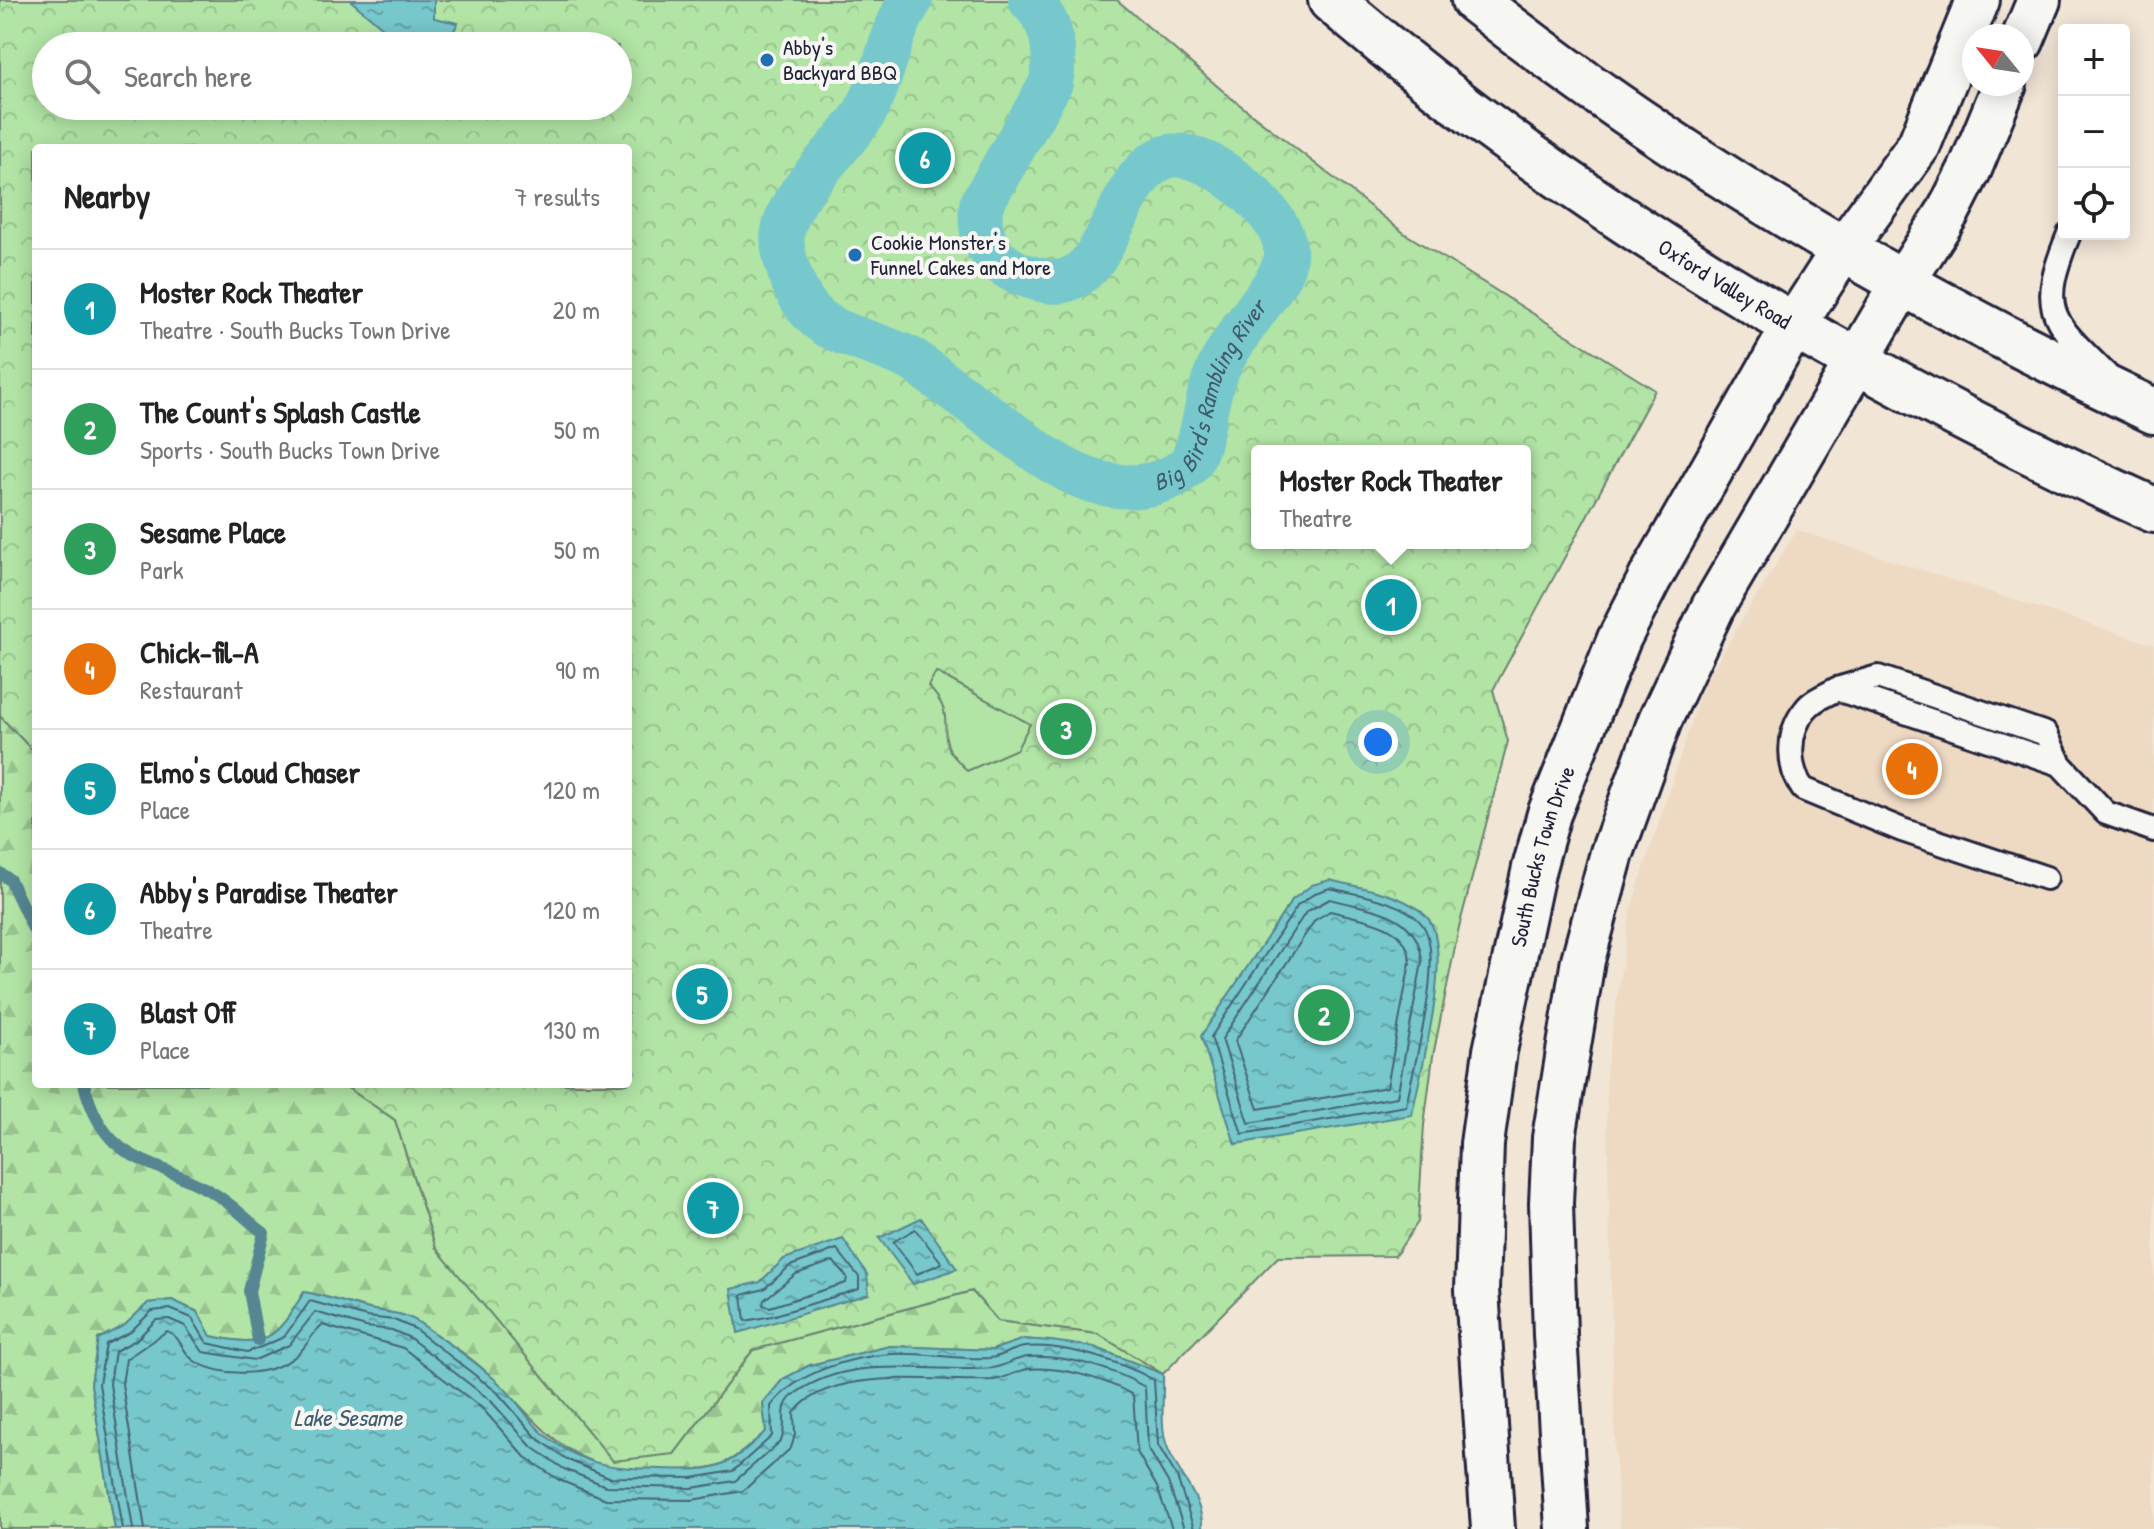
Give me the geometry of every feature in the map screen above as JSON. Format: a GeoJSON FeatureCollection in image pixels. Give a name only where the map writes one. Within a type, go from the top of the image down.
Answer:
{"type":"FeatureCollection","features":[{"type":"Feature","properties":{"kind":"main road","name":"Oxford Valley Road"},"geometry":{"type":"LineString","coordinates":[[1331,0],[1547,170],[1793,327],[1994,434],[2154,510]]}},
{"type":"Feature","properties":{"kind":"main road"},"geometry":{"type":"LineString","coordinates":[[1474,0],[1600,96],[1842,251],[2144,407]]}},
{"type":"Feature","properties":{"kind":"street","name":"South Bucks Town Drive"},"geometry":{"type":"LineString","coordinates":[[1493,1529],[1477,1290],[1482,1144],[1495,1051],[1534,868],[1567,764],[1619,639],[1650,578],[1793,327],[1842,251],[1919,145],[1978,0]]}},
{"type":"Feature","properties":{"kind":"street"},"geometry":{"type":"LineString","coordinates":[[2029,24],[2039,0]]}},
{"type":"Feature","properties":{"kind":"street"},"geometry":{"type":"LineString","coordinates":[[1567,1529],[1551,1203],[1554,1138],[1583,960],[1612,853],[1672,693],[1713,607],[1959,191],[2000,96]]}},
{"type":"Feature","properties":{"kind":"lane"},"geometry":{"type":"LineString","coordinates":[[2066,240],[2054,270],[2052,300],[2059,327],[2144,407]]}},
{"type":"Feature","properties":{"kind":"lane"},"geometry":{"type":"LineString","coordinates":[[2046,878],[1902,830],[1803,789],[1796,779],[1792,759],[1795,729],[1805,710],[1837,689],[2060,764],[2106,813],[2154,830]]}},
{"type":"Feature","properties":{"kind":"shaded area"},"geometry":{"type":"Polygon","coordinates":[[[1797,530],[2154,645],[2154,1529],[1620,1529],[1615,1448],[1606,1075],[1630,912],[1704,683],[1797,530]]]}},
{"type":"Feature","properties":{"kind":"green space"},"geometry":{"type":"Polygon","coordinates":[[[0,0],[1117,0],[1230,97],[1404,233],[1655,390],[1493,690],[1508,741],[1459,927],[1433,1056],[1424,1125],[1418,1222],[1395,1256],[1278,1257],[1163,1374],[1098,1334],[998,1321],[972,1291],[753,1350],[674,1454],[613,1461],[436,1248],[395,1120],[348,1088],[632,1088],[632,144],[32,144],[32,750],[0,716],[0,0]]]}},
{"type":"Feature","properties":{"kind":"green space"},"geometry":{"type":"Polygon","coordinates":[[[936,672],[1030,724],[1017,749],[967,771],[950,751],[945,713],[928,686],[936,672]]]}},
{"type":"Feature","properties":{"kind":"green space"},"geometry":{"type":"Polygon","coordinates":[[[0,716],[32,750],[32,1088],[348,1088],[395,1120],[436,1248],[674,1454],[753,1350],[972,1291],[998,1321],[1098,1334],[1163,1374],[1094,1347],[1024,1339],[992,1350],[890,1346],[810,1365],[783,1379],[763,1403],[766,1431],[720,1465],[697,1469],[621,1470],[585,1459],[566,1448],[549,1435],[489,1374],[409,1317],[304,1292],[277,1330],[257,1340],[244,1341],[210,1336],[198,1312],[172,1300],[148,1303],[125,1325],[98,1339],[91,1384],[115,1529],[0,1529],[0,716]]]}},
{"type":"Feature","properties":{"kind":"water"},"geometry":{"type":"Polygon","coordinates":[[[350,0],[434,0],[434,18],[458,23],[453,32],[388,32],[350,0]]]}},
{"type":"Feature","properties":{"kind":"water"},"geometry":{"type":"Polygon","coordinates":[[[1330,880],[1381,892],[1407,902],[1427,917],[1435,933],[1437,983],[1412,1115],[1235,1144],[1201,1036],[1292,900],[1312,885],[1330,880]]]}},
{"type":"Feature","properties":{"kind":"water"},"geometry":{"type":"Polygon","coordinates":[[[921,1218],[957,1269],[913,1284],[879,1238],[921,1218]]]}},
{"type":"Feature","properties":{"kind":"water"},"geometry":{"type":"Polygon","coordinates":[[[843,1239],[867,1274],[869,1294],[738,1333],[731,1289],[760,1282],[784,1259],[843,1239]]]}},
{"type":"Feature","properties":{"kind":"water","name":"Lake Sesame"},"geometry":{"type":"Polygon","coordinates":[[[304,1292],[415,1320],[493,1378],[538,1428],[557,1444],[585,1459],[629,1468],[709,1468],[730,1460],[766,1431],[763,1403],[783,1379],[810,1365],[890,1346],[992,1350],[1024,1339],[1094,1347],[1163,1374],[1166,1443],[1194,1495],[1202,1529],[115,1529],[91,1384],[98,1339],[125,1325],[148,1303],[172,1300],[198,1312],[211,1336],[257,1340],[277,1330],[304,1292]]]}},
{"type":"Feature","properties":{"kind":"waterway","name":"Big Bird's Rambling River"},"geometry":{"type":"LineString","coordinates":[[911,0],[896,28],[870,103],[853,130],[805,187],[787,217],[782,244],[795,288],[808,309],[826,325],[913,360],[1035,450],[1071,472],[1109,485],[1130,487],[1152,484],[1174,476],[1192,460],[1214,378],[1231,346],[1279,276],[1285,259],[1284,241],[1267,211],[1234,180],[1197,159],[1179,156],[1163,158],[1145,171],[1131,189],[1097,255],[1082,271],[1064,281],[1041,280],[1013,271],[998,260],[988,248],[983,234],[981,205],[1051,83],[1053,71],[1053,49],[1048,28],[1030,0]]}},
{"type":"Feature","properties":{"kind":"waterway"},"geometry":{"type":"LineString","coordinates":[[0,873],[10,880],[32,927]]}},
{"type":"Feature","properties":{"kind":"waterway"},"geometry":{"type":"LineString","coordinates":[[85,1088],[93,1112],[105,1132],[119,1146],[135,1157],[215,1194],[264,1233],[249,1291],[258,1340]]}},
{"type":"Feature","properties":{"kind":"place","name":"Abby's Backyard BBQ"},"geometry":{"type":"Point","coordinates":[767,60]}},
{"type":"Feature","properties":{"kind":"place","name":"Abby's Paradise Theater"},"geometry":{"type":"Point","coordinates":[925,158]}},
{"type":"Feature","properties":{"kind":"place","name":"Cookie Monster's Funnel Cakes and More"},"geometry":{"type":"Point","coordinates":[855,255]}},
{"type":"Feature","properties":{"kind":"place","name":"Moster Rock Theater"},"geometry":{"type":"Point","coordinates":[1391,605]}},
{"type":"Feature","properties":{"kind":"place","name":"Sesame Place"},"geometry":{"type":"Point","coordinates":[1066,729]}},
{"type":"Feature","properties":{"kind":"place","name":"Chick-fil-A"},"geometry":{"type":"Point","coordinates":[1912,769]}},
{"type":"Feature","properties":{"kind":"place","name":"Elmo's Cloud Chaser"},"geometry":{"type":"Point","coordinates":[702,994]}},
{"type":"Feature","properties":{"kind":"place","name":"The Count's Splash Castle"},"geometry":{"type":"Point","coordinates":[1324,1015]}},
{"type":"Feature","properties":{"kind":"place","name":"Blast Off"},"geometry":{"type":"Point","coordinates":[713,1208]}}]}
